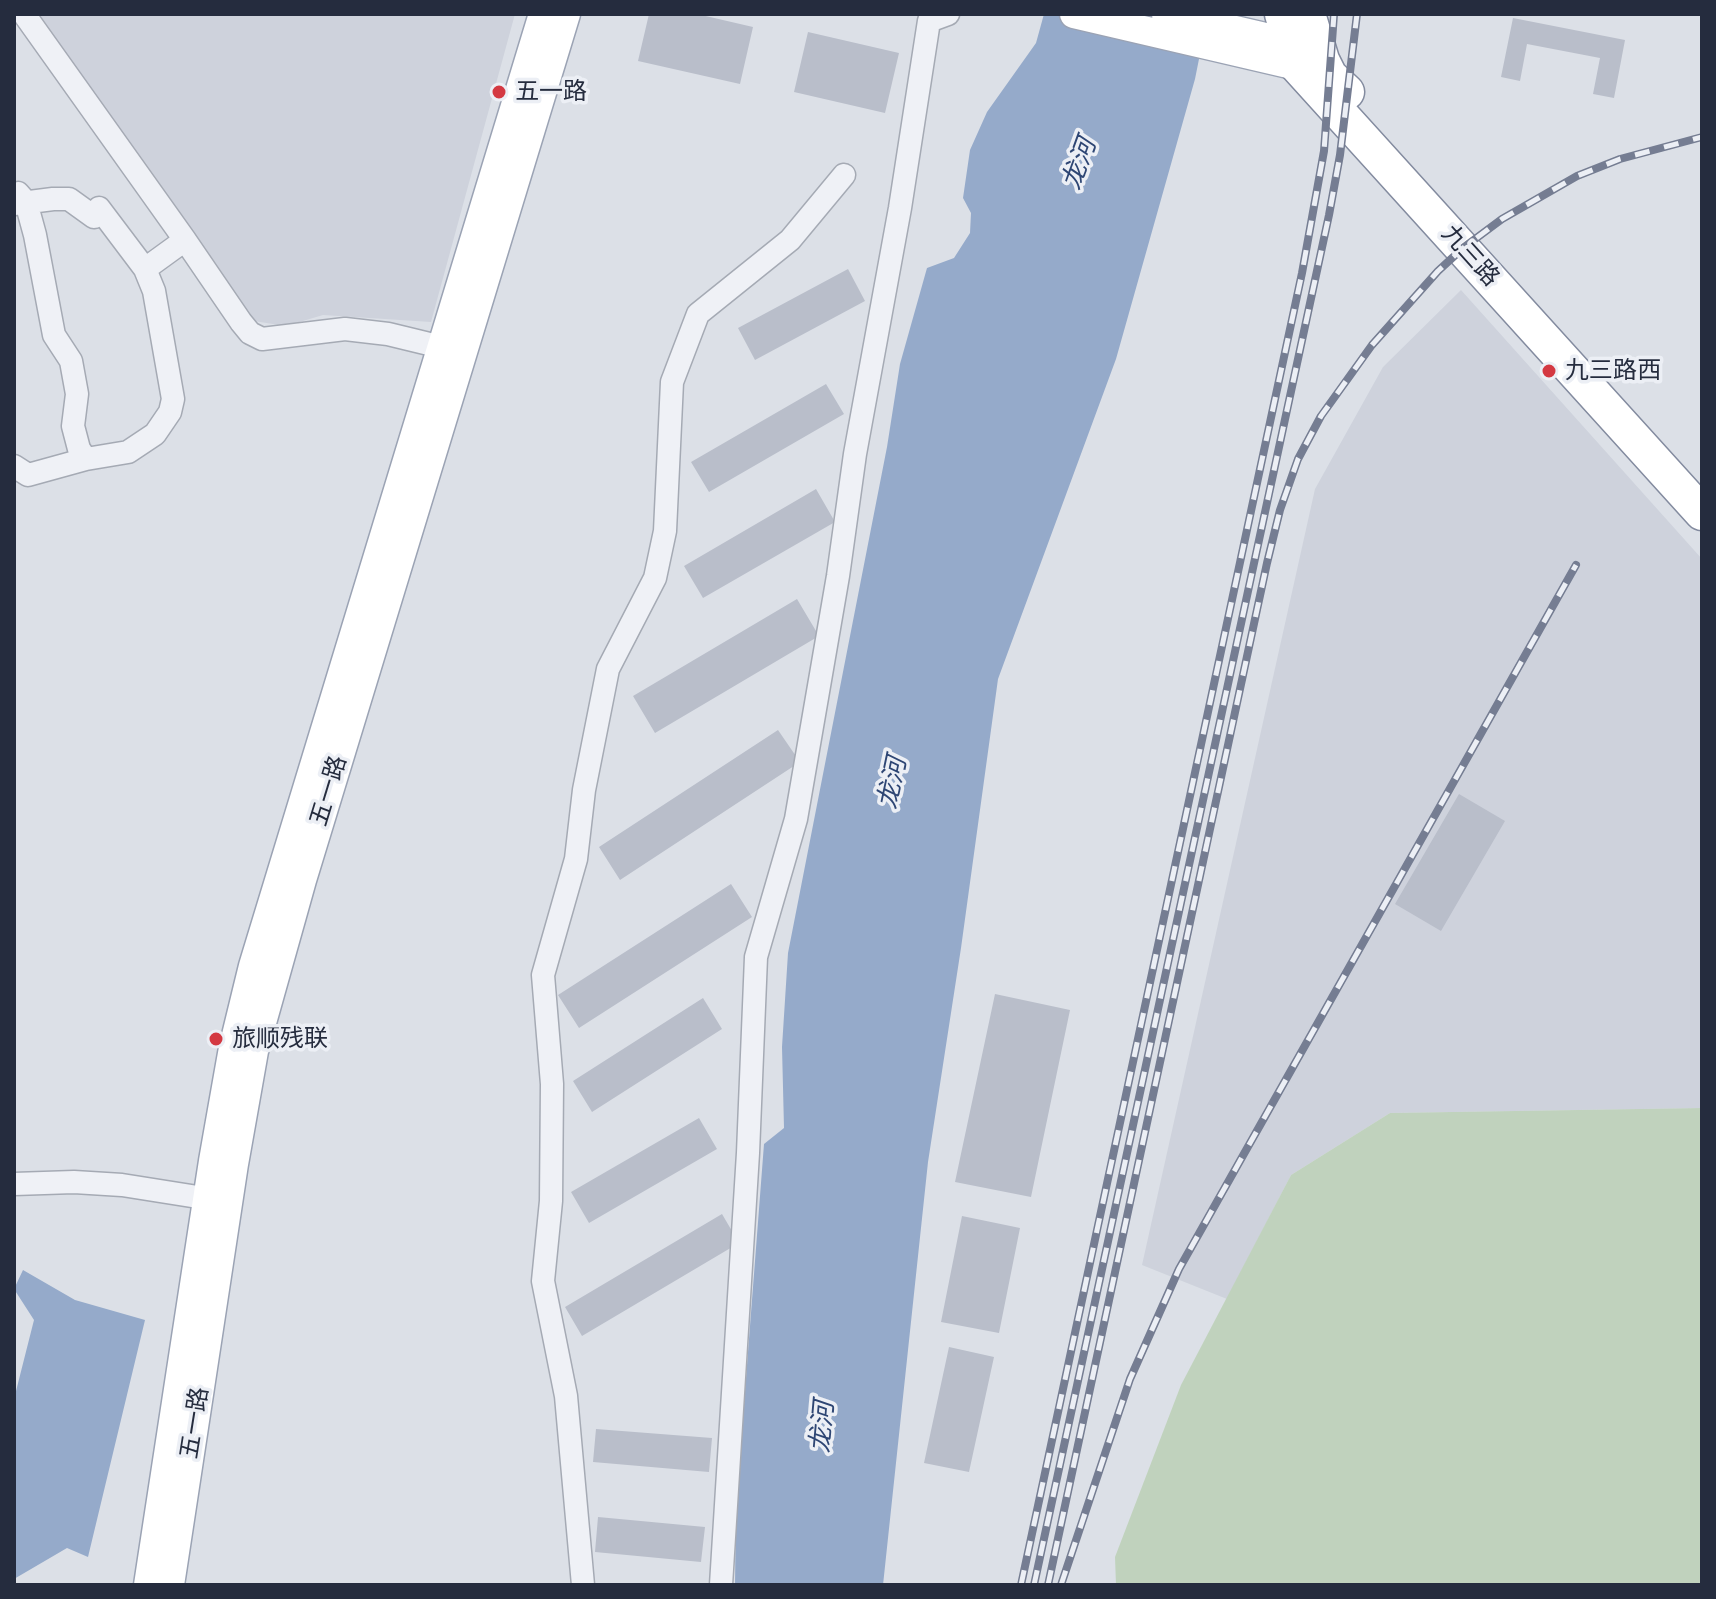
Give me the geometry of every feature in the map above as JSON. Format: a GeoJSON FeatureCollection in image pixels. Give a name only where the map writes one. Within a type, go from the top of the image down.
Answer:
{"type":"FeatureCollection","features":[{"type":"Feature","properties":{"kind":"highway","name":"九三路"},"geometry":{"type":"LineString","coordinates":[[1299,37],[1330,76],[1702,483]]}},
{"type":"Feature","properties":{"kind":"highway","name":"九三路"},"geometry":{"type":"LineString","coordinates":[[1299,37],[1702,513]]}},
{"type":"Feature","properties":{"kind":"main road","name":"五一路"},"geometry":{"type":"LineString","coordinates":[[148,1585],[218,1200],[254,1051],[543,14]]}},
{"type":"Feature","properties":{"kind":"main road","name":"五一路"},"geometry":{"type":"LineString","coordinates":[[452,349],[566,14]]}},
{"type":"Feature","properties":{"kind":"main road"},"geometry":{"type":"LineString","coordinates":[[1074,14],[1214,36],[1299,37]]}},
{"type":"Feature","properties":{"kind":"main road"},"geometry":{"type":"LineString","coordinates":[[1166,14],[1214,36]]}},
{"type":"Feature","properties":{"kind":"main road","name":"五一路"},"geometry":{"type":"LineString","coordinates":[[170,1585],[218,1200]]}},
{"type":"Feature","properties":{"kind":"street"},"geometry":{"type":"LineString","coordinates":[[24,14],[250,333],[262,339],[345,329],[388,334],[452,349]]}},
{"type":"Feature","properties":{"kind":"street"},"geometry":{"type":"LineString","coordinates":[[721,1585],[748,1153],[756,957],[796,819],[929,21],[948,14]]}},
{"type":"Feature","properties":{"kind":"street"},"geometry":{"type":"LineString","coordinates":[[583,1585],[566,1396],[543,1281],[551,1201],[552,1084],[543,975],[576,859],[584,790],[608,669],[655,578],[665,531],[672,382],[698,314],[790,240],[844,175]]}},
{"type":"Feature","properties":{"kind":"street"},"geometry":{"type":"LineString","coordinates":[[14,466],[28,475],[86,459],[128,452],[155,434],[170,412],[173,399],[154,291],[145,269],[99,208],[94,217],[69,199],[18,199],[35,235],[54,335],[71,361],[77,394],[73,426],[79,449],[86,459]]}},
{"type":"Feature","properties":{"kind":"street"},"geometry":{"type":"LineString","coordinates":[[145,269],[185,240]]}},
{"type":"Feature","properties":{"kind":"street"},"geometry":{"type":"LineString","coordinates":[[14,1184],[74,1182],[122,1185],[218,1200]]}},
{"type":"Feature","properties":{"kind":"shaded area"},"geometry":{"type":"Polygon","coordinates":[[[31,14],[515,14],[431,322],[323,315],[286,326],[247,320],[31,14]]]}},
{"type":"Feature","properties":{"kind":"shaded area"},"geometry":{"type":"Polygon","coordinates":[[[1461,290],[1702,559],[1702,1108],[1390,1113],[1291,1175],[1227,1299],[1142,1265],[1315,489],[1383,367],[1461,290]]]}},
{"type":"Feature","properties":{"kind":"green space"},"geometry":{"type":"Polygon","coordinates":[[[1702,1108],[1702,1585],[1116,1585],[1115,1557],[1181,1385],[1291,1175],[1390,1113],[1702,1108]]]}},
{"type":"Feature","properties":{"kind":"water","name":"龙河"},"geometry":{"type":"Polygon","coordinates":[[[1044,14],[1208,14],[1195,79],[1116,359],[998,679],[928,1162],[883,1585],[735,1585],[736,1508],[764,1144],[784,1128],[782,1047],[788,953],[887,447],[900,364],[927,268],[954,258],[970,233],[971,213],[963,198],[970,150],[987,112],[1036,43],[1044,14]]]}},
{"type":"Feature","properties":{"kind":"water"},"geometry":{"type":"Polygon","coordinates":[[[23,1270],[75,1300],[145,1320],[88,1557],[67,1548],[14,1579],[14,1399],[34,1320],[14,1289],[23,1270]]]}},
{"type":"Feature","properties":{"kind":"building"},"geometry":{"type":"Polygon","coordinates":[[[649,14],[697,14],[753,27],[740,84],[638,61],[649,14]]]}},
{"type":"Feature","properties":{"kind":"building"},"geometry":{"type":"Polygon","coordinates":[[[1513,18],[1625,40],[1614,98],[1593,94],[1600,58],[1527,44],[1520,81],[1501,77],[1513,18]]]}},
{"type":"Feature","properties":{"kind":"building"},"geometry":{"type":"Polygon","coordinates":[[[808,32],[899,53],[885,113],[794,92],[808,32]]]}},
{"type":"Feature","properties":{"kind":"building"},"geometry":{"type":"Polygon","coordinates":[[[848,269],[865,301],[755,360],[738,328],[848,269]]]}},
{"type":"Feature","properties":{"kind":"building"},"geometry":{"type":"Polygon","coordinates":[[[826,384],[844,414],[709,492],[691,462],[826,384]]]}},
{"type":"Feature","properties":{"kind":"building"},"geometry":{"type":"Polygon","coordinates":[[[816,489],[835,522],[703,598],[684,566],[816,489]]]}},
{"type":"Feature","properties":{"kind":"building"},"geometry":{"type":"Polygon","coordinates":[[[797,599],[819,636],[655,733],[633,696],[797,599]]]}},
{"type":"Feature","properties":{"kind":"building"},"geometry":{"type":"Polygon","coordinates":[[[778,730],[800,762],[620,880],[599,847],[778,730]]]}},
{"type":"Feature","properties":{"kind":"building"},"geometry":{"type":"Polygon","coordinates":[[[1459,794],[1505,821],[1441,931],[1395,904],[1459,794]]]}},
{"type":"Feature","properties":{"kind":"building"},"geometry":{"type":"Polygon","coordinates":[[[731,884],[752,917],[579,1028],[558,995],[731,884]]]}},
{"type":"Feature","properties":{"kind":"building"},"geometry":{"type":"Polygon","coordinates":[[[995,994],[1070,1010],[1031,1197],[955,1182],[995,994]]]}},
{"type":"Feature","properties":{"kind":"building"},"geometry":{"type":"Polygon","coordinates":[[[703,998],[722,1029],[592,1112],[573,1081],[703,998]]]}},
{"type":"Feature","properties":{"kind":"building"},"geometry":{"type":"Polygon","coordinates":[[[699,1118],[717,1149],[589,1223],[571,1192],[699,1118]]]}},
{"type":"Feature","properties":{"kind":"building"},"geometry":{"type":"Polygon","coordinates":[[[722,1214],[739,1243],[582,1336],[565,1307],[722,1214]]]}},
{"type":"Feature","properties":{"kind":"building"},"geometry":{"type":"Polygon","coordinates":[[[962,1216],[1020,1228],[999,1333],[941,1322],[962,1216]]]}},
{"type":"Feature","properties":{"kind":"building"},"geometry":{"type":"Polygon","coordinates":[[[949,1347],[994,1357],[969,1472],[924,1463],[949,1347]]]}},
{"type":"Feature","properties":{"kind":"building"},"geometry":{"type":"Polygon","coordinates":[[[596,1429],[712,1438],[709,1472],[593,1462],[596,1429]]]}},
{"type":"Feature","properties":{"kind":"building"},"geometry":{"type":"Polygon","coordinates":[[[598,1517],[705,1527],[701,1562],[595,1552],[598,1517]]]}},
{"type":"Feature","properties":{"kind":"railway"},"geometry":{"type":"LineString","coordinates":[[1021,1585],[1302,273],[1324,151],[1334,14]]}},
{"type":"Feature","properties":{"kind":"railway"},"geometry":{"type":"LineString","coordinates":[[1034,1585],[1329,215],[1340,155],[1357,14]]}},
{"type":"Feature","properties":{"kind":"railway"},"geometry":{"type":"LineString","coordinates":[[1048,1585],[1267,563],[1280,510],[1298,459],[1321,416],[1372,345],[1438,271],[1463,248],[1502,219],[1577,176],[1620,159],[1702,137]]}},
{"type":"Feature","properties":{"kind":"railway"},"geometry":{"type":"LineString","coordinates":[[1061,1585],[1130,1379],[1179,1269],[1576,565]]}},
{"type":"Feature","properties":{"kind":"place","name":"五一路"},"geometry":{"type":"Point","coordinates":[499,92]}},
{"type":"Feature","properties":{"kind":"place","name":"九三路西"},"geometry":{"type":"Point","coordinates":[1549,371]}},
{"type":"Feature","properties":{"kind":"place","name":"旅顺残联"},"geometry":{"type":"Point","coordinates":[216,1039]}}]}
